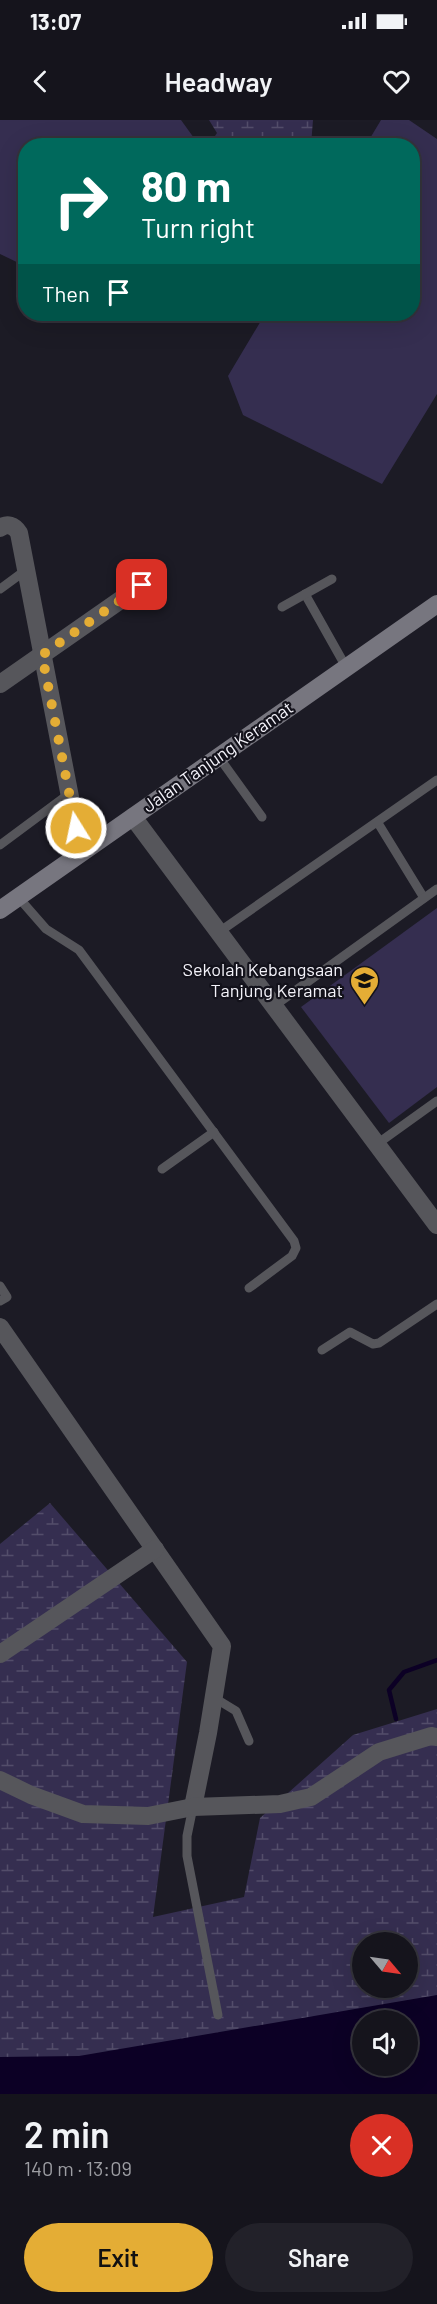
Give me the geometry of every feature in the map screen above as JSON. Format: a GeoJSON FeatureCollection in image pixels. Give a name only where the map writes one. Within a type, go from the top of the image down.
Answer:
{"type":"FeatureCollection","features":[{"type":"Feature","properties":{"kind":"street"},"geometry":{"type":"LineString","coordinates":[[0,528],[8,525],[16,528],[76,828],[86,848]]}},
{"type":"Feature","properties":{"kind":"street"},"geometry":{"type":"LineString","coordinates":[[0,684],[142,585]]}},
{"type":"Feature","properties":{"kind":"street","name":"Jalan Tanjung Keramat"},"geometry":{"type":"LineString","coordinates":[[0,910],[437,604]]}},
{"type":"Feature","properties":{"kind":"street"},"geometry":{"type":"LineString","coordinates":[[133,817],[437,1225]]}},
{"type":"Feature","properties":{"kind":"street"},"geometry":{"type":"LineString","coordinates":[[0,1327],[222,1646],[193,1807]]}},
{"type":"Feature","properties":{"kind":"street"},"geometry":{"type":"LineString","coordinates":[[0,1654],[155,1549]]}},
{"type":"Feature","properties":{"kind":"street"},"geometry":{"type":"LineString","coordinates":[[0,1780],[32,1796],[84,1814],[148,1816],[193,1807],[280,1804],[311,1797],[380,1752],[431,1736],[437,1737]]}},
{"type":"Feature","properties":{"kind":"lane"},"geometry":{"type":"LineString","coordinates":[[0,589],[26,570]]}},
{"type":"Feature","properties":{"kind":"lane"},"geometry":{"type":"LineString","coordinates":[[282,607],[332,579]]}},
{"type":"Feature","properties":{"kind":"lane"},"geometry":{"type":"LineString","coordinates":[[305,594],[346,667]]}},
{"type":"Feature","properties":{"kind":"lane"},"geometry":{"type":"LineString","coordinates":[[218,756],[262,817]]}},
{"type":"Feature","properties":{"kind":"lane"},"geometry":{"type":"LineString","coordinates":[[219,932],[437,780]]}},
{"type":"Feature","properties":{"kind":"lane"},"geometry":{"type":"LineString","coordinates":[[0,845],[70,793]]}},
{"type":"Feature","properties":{"kind":"lane"},"geometry":{"type":"LineString","coordinates":[[378,823],[424,898]]}},
{"type":"Feature","properties":{"kind":"lane"},"geometry":{"type":"LineString","coordinates":[[274,1006],[437,889]]}},
{"type":"Feature","properties":{"kind":"lane"},"geometry":{"type":"LineString","coordinates":[[18,897],[46,930],[79,950],[296,1245],[292,1256],[249,1288]]}},
{"type":"Feature","properties":{"kind":"lane"},"geometry":{"type":"LineString","coordinates":[[377,1144],[437,1101]]}},
{"type":"Feature","properties":{"kind":"lane"},"geometry":{"type":"LineString","coordinates":[[162,1169],[214,1132]]}},
{"type":"Feature","properties":{"kind":"lane"},"geometry":{"type":"LineString","coordinates":[[0,1286],[7,1297],[0,1302]]}},
{"type":"Feature","properties":{"kind":"lane"},"geometry":{"type":"LineString","coordinates":[[322,1350],[350,1332],[373,1344],[379,1343],[437,1304]]}},
{"type":"Feature","properties":{"kind":"lane"},"geometry":{"type":"LineString","coordinates":[[213,1697],[236,1711],[249,1741]]}},
{"type":"Feature","properties":{"kind":"lane"},"geometry":{"type":"LineString","coordinates":[[193,1807],[187,1836],[187,1856],[218,2015]]}},
{"type":"Feature","properties":{"kind":"green space"},"geometry":{"type":"Polygon","coordinates":[[[0,120],[181,120],[194,138],[18,138],[18,263],[0,254],[0,120]]]}},
{"type":"Feature","properties":{"kind":"green space"},"geometry":{"type":"Polygon","coordinates":[[[209,120],[313,120],[312,138],[214,138],[217,133],[209,120]]]}},
{"type":"Feature","properties":{"kind":"green space"},"geometry":{"type":"Polygon","coordinates":[[[381,120],[409,120],[437,139],[437,394],[382,484],[243,415],[228,376],[261,321],[420,321],[420,138],[370,138],[381,120]]]}},
{"type":"Feature","properties":{"kind":"green space"},"geometry":{"type":"Polygon","coordinates":[[[437,908],[437,1087],[389,1123],[301,1007],[437,908]]]}},
{"type":"Feature","properties":{"kind":"green space"},"geometry":{"type":"Polygon","coordinates":[[[50,1503],[187,1662],[153,1917],[244,1897],[260,1818],[353,1735],[437,1709],[437,2017],[418,2019],[418,2010],[352,2010],[352,2022],[0,2083],[0,1544],[50,1503]]]}},
{"type":"Feature","properties":{"kind":"shaded area"},"geometry":{"type":"Polygon","coordinates":[[[437,1995],[437,2094],[0,2094],[0,2057],[79,2056],[437,1995]]]}},
{"type":"Feature","properties":{"kind":"waterway"},"geometry":{"type":"LineString","coordinates":[[396,1719],[389,1690],[404,1672],[437,1660]]}},
{"type":"Feature","properties":{"kind":"place","name":"Sekolah Kebangsaan Tanjung Keramat"},"geometry":{"type":"Point","coordinates":[364,1006]}},
{"type":"Feature","properties":{"kind":"route"},"geometry":{"type":"LineString","coordinates":[[76,828],[42,655],[142,585]]}}]}
